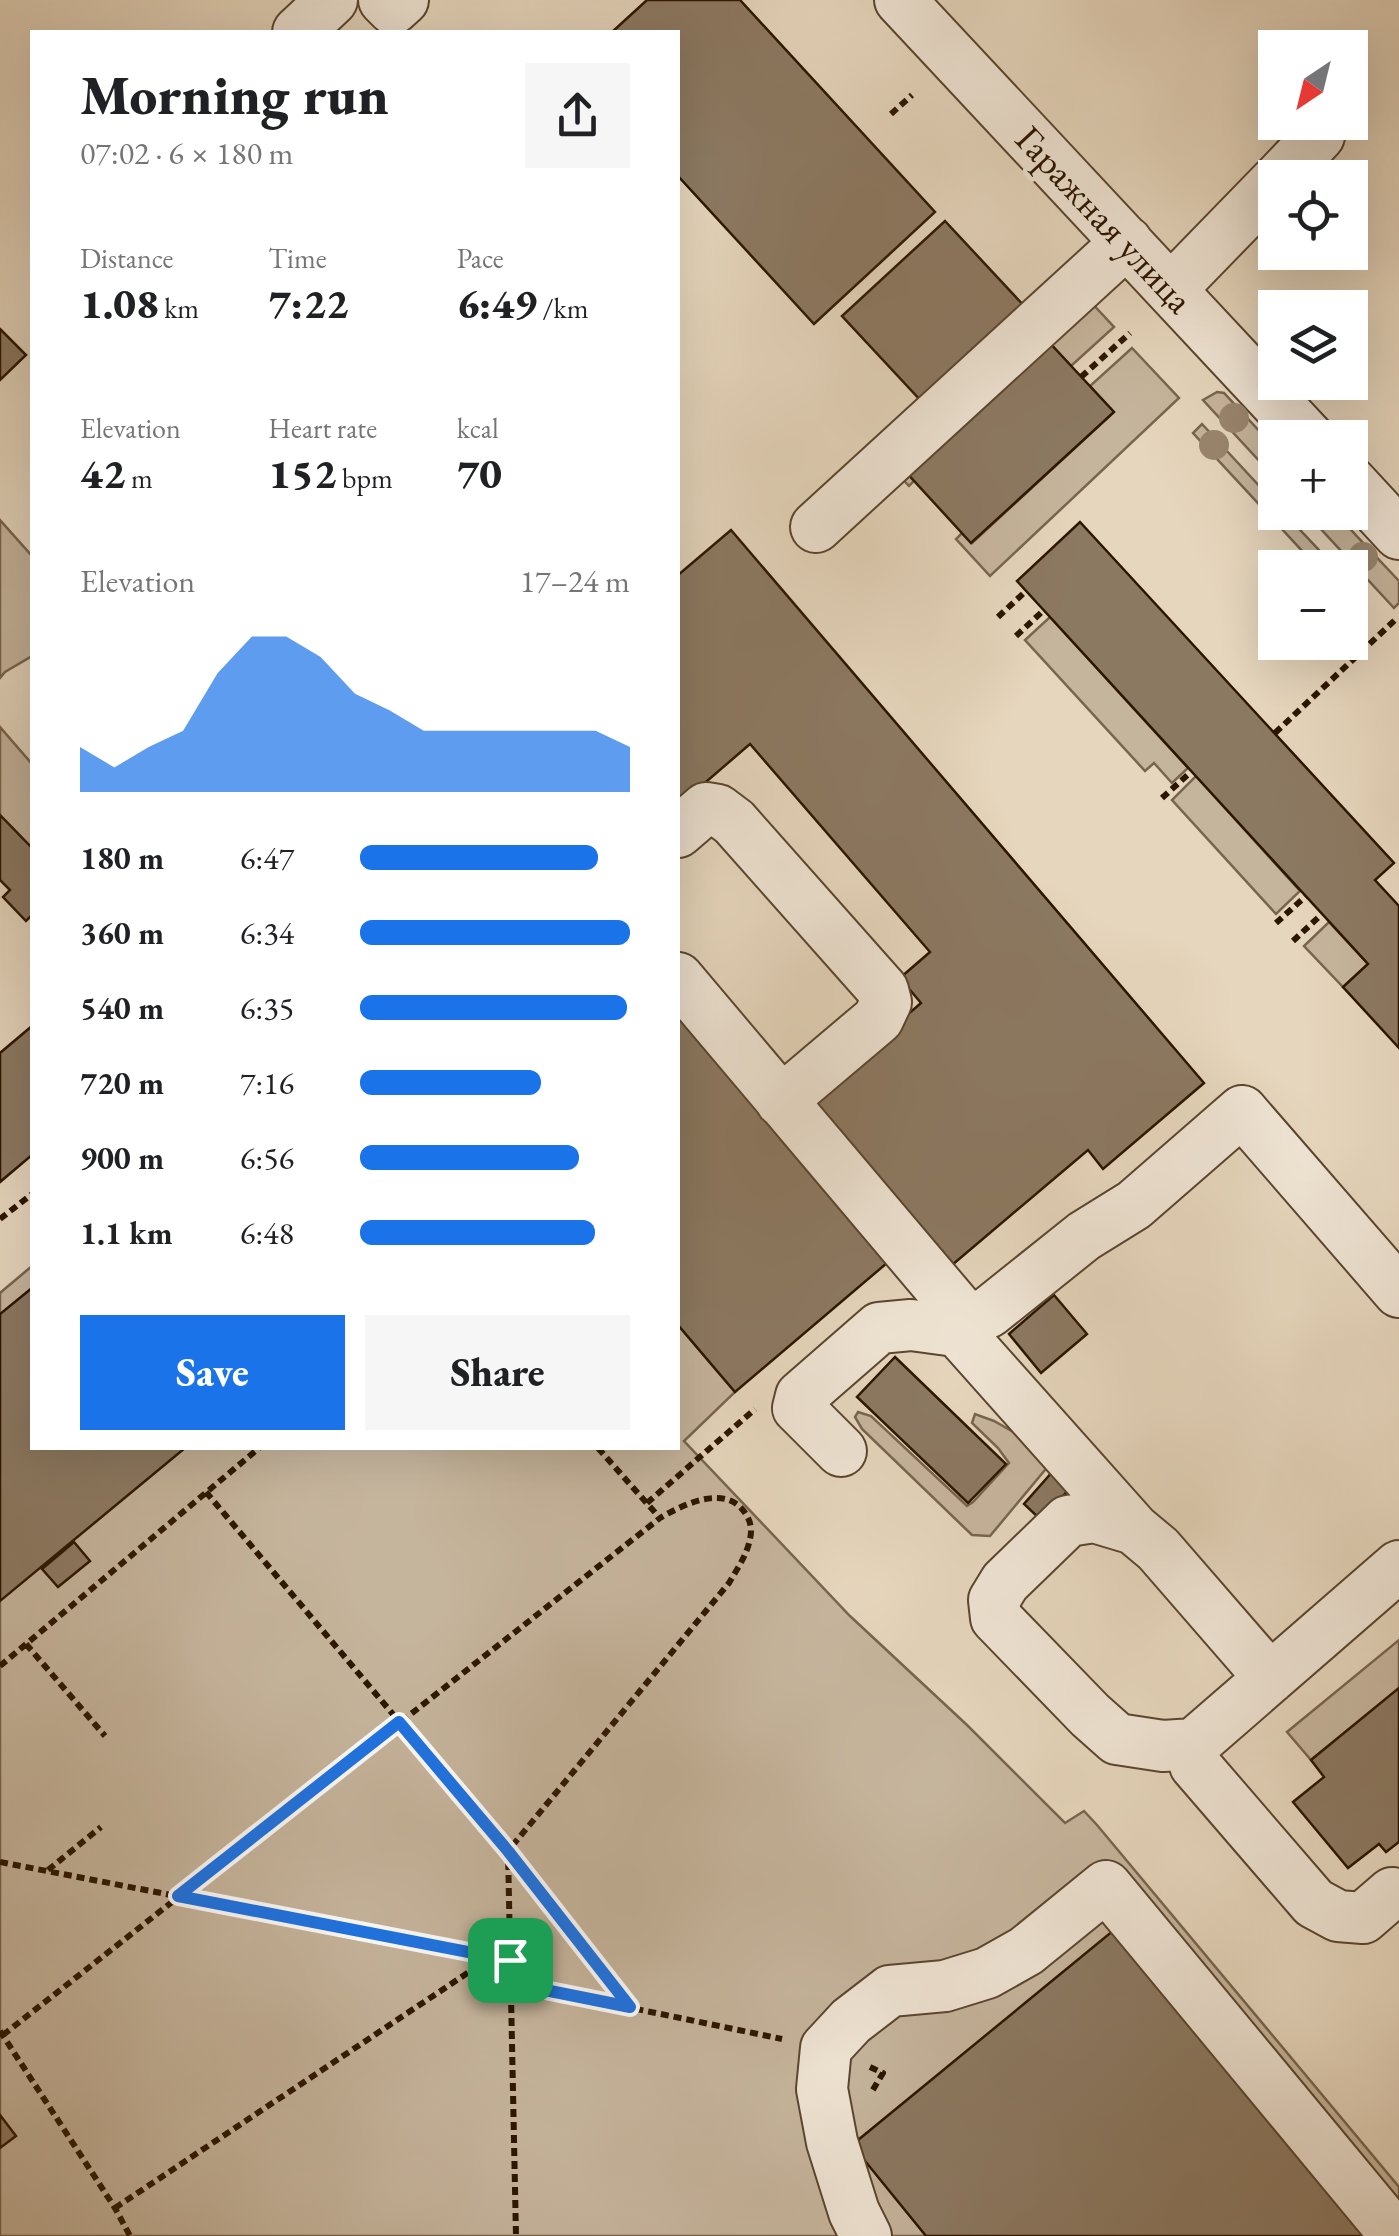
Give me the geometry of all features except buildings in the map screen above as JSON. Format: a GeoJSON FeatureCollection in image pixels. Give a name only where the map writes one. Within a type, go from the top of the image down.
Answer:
{"type":"FeatureCollection","features":[{"type":"Feature","properties":{"kind":"street"},"geometry":{"type":"LineString","coordinates":[[300,30],[332,0]]}},
{"type":"Feature","properties":{"kind":"street"},"geometry":{"type":"LineString","coordinates":[[384,0],[393,9],[403,0]]}},
{"type":"Feature","properties":{"kind":"street","name":"Гаражная улица"},"geometry":{"type":"LineString","coordinates":[[900,0],[1293,420]]}},
{"type":"Feature","properties":{"kind":"street"},"geometry":{"type":"LineString","coordinates":[[1296,160],[1315,140]]}},
{"type":"Feature","properties":{"kind":"street"},"geometry":{"type":"LineString","coordinates":[[1171,289],[1258,200]]}},
{"type":"Feature","properties":{"kind":"street"},"geometry":{"type":"LineString","coordinates":[[816,526],[1127,242]]}},
{"type":"Feature","properties":{"kind":"street"},"geometry":{"type":"LineString","coordinates":[[1368,500],[1399,534]]}},
{"type":"Feature","properties":{"kind":"street"},"geometry":{"type":"LineString","coordinates":[[680,830],[706,808],[718,810],[734,822],[883,990],[886,1002],[878,1019],[781,1100]]}},
{"type":"Feature","properties":{"kind":"street"},"geometry":{"type":"LineString","coordinates":[[680,980],[1134,1530],[1158,1548],[1270,1678]]}},
{"type":"Feature","properties":{"kind":"street"},"geometry":{"type":"LineString","coordinates":[[842,1452],[798,1408],[801,1396],[879,1328],[910,1325],[948,1330],[989,1312],[1084,1236],[1134,1205],[1242,1111],[1399,1292]]}},
{"type":"Feature","properties":{"kind":"street"},"geometry":{"type":"LineString","coordinates":[[1134,1530],[1094,1518],[1068,1520],[1005,1582],[994,1600],[996,1618],[1117,1739],[1163,1746],[1194,1744],[1399,1566]]}},
{"type":"Feature","properties":{"kind":"street"},"geometry":{"type":"LineString","coordinates":[[1194,1744],[1195,1764],[1314,1904],[1338,1916],[1362,1918],[1392,1893]]}},
{"type":"Feature","properties":{"kind":"street"},"geometry":{"type":"LineString","coordinates":[[866,2236],[854,2212],[832,2142],[822,2090],[826,2048],[851,2021],[890,1992],[946,1986],[987,1973],[1026,1951],[1106,1886],[1396,2236]]}},
{"type":"Feature","properties":{"kind":"path"},"geometry":{"type":"LineString","coordinates":[[892,114],[912,96]]}},
{"type":"Feature","properties":{"kind":"path"},"geometry":{"type":"LineString","coordinates":[[1081,378],[1130,332]]}},
{"type":"Feature","properties":{"kind":"path"},"geometry":{"type":"LineString","coordinates":[[998,617],[1026,591]]}},
{"type":"Feature","properties":{"kind":"path"},"geometry":{"type":"LineString","coordinates":[[1016,636],[1044,610]]}},
{"type":"Feature","properties":{"kind":"path"},"geometry":{"type":"LineString","coordinates":[[1275,734],[1395,620]]}},
{"type":"Feature","properties":{"kind":"path"},"geometry":{"type":"LineString","coordinates":[[1162,798],[1192,771]]}},
{"type":"Feature","properties":{"kind":"path"},"geometry":{"type":"LineString","coordinates":[[1276,923],[1306,896]]}},
{"type":"Feature","properties":{"kind":"path"},"geometry":{"type":"LineString","coordinates":[[1292,941],[1322,914]]}},
{"type":"Feature","properties":{"kind":"path"},"geometry":{"type":"LineString","coordinates":[[0,1220],[30,1196]]}},
{"type":"Feature","properties":{"kind":"path"},"geometry":{"type":"LineString","coordinates":[[646,1502],[751,1410]]}},
{"type":"Feature","properties":{"kind":"path"},"geometry":{"type":"LineString","coordinates":[[0,1666],[257,1450]]}},
{"type":"Feature","properties":{"kind":"path"},"geometry":{"type":"LineString","coordinates":[[600,1450],[660,1518]]}},
{"type":"Feature","properties":{"kind":"path"},"geometry":{"type":"LineString","coordinates":[[206,1492],[508,1851],[630,2007]]}},
{"type":"Feature","properties":{"kind":"path"},"geometry":{"type":"LineString","coordinates":[[130,2236],[1,2033],[660,1518],[682,1504],[728,1500],[745,1511],[752,1536],[729,1583],[508,1851],[516,2236]]}},
{"type":"Feature","properties":{"kind":"path"},"geometry":{"type":"LineString","coordinates":[[26,1644],[105,1736]]}},
{"type":"Feature","properties":{"kind":"path"},"geometry":{"type":"LineString","coordinates":[[47,1871],[101,1827]]}},
{"type":"Feature","properties":{"kind":"path"},"geometry":{"type":"LineString","coordinates":[[0,1862],[510,1960]]}},
{"type":"Feature","properties":{"kind":"path"},"geometry":{"type":"LineString","coordinates":[[115,2208],[472,1970],[497,1974],[510,1983],[826,2048]]}},
{"type":"Feature","properties":{"kind":"shaded area"},"geometry":{"type":"Polygon","coordinates":[[[1088,299],[1114,327],[1071,366],[1048,341],[909,486],[897,473],[1088,299]]]}},
{"type":"Feature","properties":{"kind":"shaded area"},"geometry":{"type":"Polygon","coordinates":[[[1132,348],[1179,398],[990,576],[956,539],[962,533],[972,543],[1113,413],[1090,386],[1132,348]]]}},
{"type":"Feature","properties":{"kind":"shaded area"},"geometry":{"type":"Polygon","coordinates":[[[1217,392],[1224,393],[1258,430],[1258,460],[1203,400],[1217,392]]]}},
{"type":"Feature","properties":{"kind":"shaded area"},"geometry":{"type":"Polygon","coordinates":[[[1202,424],[1258,485],[1258,503],[1193,433],[1202,424]]]}},
{"type":"Feature","properties":{"kind":"shaded area"},"geometry":{"type":"Polygon","coordinates":[[[0,520],[30,554],[30,657],[0,678],[0,520]]]}},
{"type":"Feature","properties":{"kind":"shaded area"},"geometry":{"type":"Polygon","coordinates":[[[1283,530],[1300,530],[1319,550],[1301,550],[1283,530]]]}},
{"type":"Feature","properties":{"kind":"shaded area"},"geometry":{"type":"Polygon","coordinates":[[[1322,530],[1351,530],[1399,581],[1399,603],[1394,608],[1368,580],[1368,550],[1340,550],[1322,530]]]}},
{"type":"Feature","properties":{"kind":"shaded area"},"geometry":{"type":"Polygon","coordinates":[[[1050,617],[1188,768],[1172,783],[1154,763],[1145,771],[1025,640],[1050,617]]]}},
{"type":"Feature","properties":{"kind":"shaded area"},"geometry":{"type":"Polygon","coordinates":[[[0,727],[30,762],[30,846],[0,815],[0,727]]]}},
{"type":"Feature","properties":{"kind":"shaded area"},"geometry":{"type":"Polygon","coordinates":[[[1196,776],[1300,891],[1276,914],[1172,800],[1196,776]]]}},
{"type":"Feature","properties":{"kind":"shaded area"},"geometry":{"type":"Polygon","coordinates":[[[1329,922],[1368,964],[1343,987],[1304,946],[1329,922]]]}},
{"type":"Feature","properties":{"kind":"shaded area"},"geometry":{"type":"Polygon","coordinates":[[[30,1268],[30,1450],[680,1450],[680,1327],[735,1392],[684,1441],[850,1616],[1065,1823],[1084,1811],[1097,1825],[1399,2187],[1399,2236],[0,2236],[0,1293],[30,1268]]]}},
{"type":"Feature","properties":{"kind":"shaded area"},"geometry":{"type":"Polygon","coordinates":[[[858,1412],[871,1416],[967,1506],[1009,1463],[972,1423],[975,1414],[1047,1451],[1050,1464],[990,1536],[972,1535],[862,1429],[855,1417],[858,1412]]]}},
{"type":"Feature","properties":{"kind":"shaded area"},"geometry":{"type":"Polygon","coordinates":[[[1399,1640],[1399,1688],[1311,1760],[1287,1732],[1399,1640]]]}},
{"type":"Feature","properties":{"kind":"route"},"geometry":{"type":"LineString","coordinates":[[399,1722],[508,1851],[630,2007],[510,1983],[510,1960],[288,1918],[178,1896],[399,1722]]}}]}
